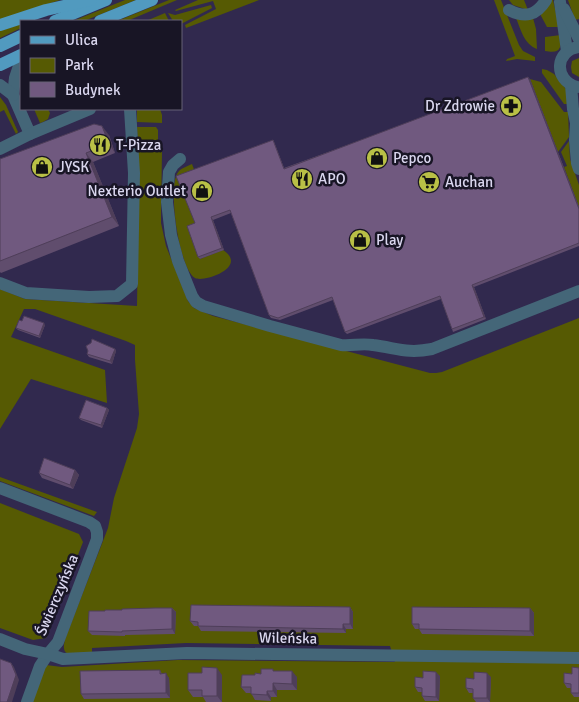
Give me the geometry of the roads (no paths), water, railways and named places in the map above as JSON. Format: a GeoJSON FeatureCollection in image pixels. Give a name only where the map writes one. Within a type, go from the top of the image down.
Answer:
{"type":"FeatureCollection","features":[{"type":"Feature","properties":{"kind":"main road"},"geometry":{"type":"LineString","coordinates":[[0,25],[46,10],[91,0]]}},
{"type":"Feature","properties":{"kind":"main road"},"geometry":{"type":"LineString","coordinates":[[57,20],[106,0]]}},
{"type":"Feature","properties":{"kind":"main road"},"geometry":{"type":"LineString","coordinates":[[102,20],[152,0]]}},
{"type":"Feature","properties":{"kind":"main road"},"geometry":{"type":"LineString","coordinates":[[0,46],[20,36]]}},
{"type":"Feature","properties":{"kind":"main road"},"geometry":{"type":"LineString","coordinates":[[0,65],[20,55]]}},
{"type":"Feature","properties":{"kind":"street"},"geometry":{"type":"LineString","coordinates":[[509,10],[520,14],[530,14],[539,10],[546,0]]}},
{"type":"Feature","properties":{"kind":"street"},"geometry":{"type":"LineString","coordinates":[[560,1],[579,39]]}},
{"type":"Feature","properties":{"kind":"street"},"geometry":{"type":"LineString","coordinates":[[560,1],[573,49],[561,60],[560,68],[564,80],[575,86],[573,109],[578,120],[575,140],[578,161]]}},
{"type":"Feature","properties":{"kind":"street"},"geometry":{"type":"LineString","coordinates":[[13,95],[15,78],[20,63]]}},
{"type":"Feature","properties":{"kind":"street"},"geometry":{"type":"LineString","coordinates":[[0,85],[13,95],[30,134]]}},
{"type":"Feature","properties":{"kind":"street"},"geometry":{"type":"LineString","coordinates":[[0,148],[88,110]]}},
{"type":"Feature","properties":{"kind":"street"},"geometry":{"type":"LineString","coordinates":[[0,283],[26,293],[89,297],[117,296],[132,284],[134,173],[130,110]]}},
{"type":"Feature","properties":{"kind":"street"},"geometry":{"type":"LineString","coordinates":[[180,159],[169,172],[167,202],[171,235],[178,262],[192,296],[196,302],[203,306],[341,345],[362,344],[406,352],[420,352],[579,291]]}},
{"type":"Feature","properties":{"kind":"street","name":"Świerczyńska"},"geometry":{"type":"LineString","coordinates":[[0,488],[89,522],[95,526],[97,532],[97,539],[89,563],[58,642],[40,666],[27,702]]}},
{"type":"Feature","properties":{"kind":"street","name":"Wileńska"},"geometry":{"type":"LineString","coordinates":[[0,639],[63,659],[188,653],[579,658]]}},
{"type":"Feature","properties":{"kind":"place","name":"Dr Zdrowie"},"geometry":{"type":"Point","coordinates":[511,106]}},
{"type":"Feature","properties":{"kind":"place","name":"T-Pizza"},"geometry":{"type":"Point","coordinates":[100,145]}},
{"type":"Feature","properties":{"kind":"place","name":"Pepco"},"geometry":{"type":"Point","coordinates":[377,158]}},
{"type":"Feature","properties":{"kind":"place","name":"JYSK"},"geometry":{"type":"Point","coordinates":[42,167]}},
{"type":"Feature","properties":{"kind":"place","name":"APO"},"geometry":{"type":"Point","coordinates":[302,179]}},
{"type":"Feature","properties":{"kind":"place","name":"Auchan"},"geometry":{"type":"Point","coordinates":[429,182]}},
{"type":"Feature","properties":{"kind":"place","name":"Nexterio Outlet"},"geometry":{"type":"Point","coordinates":[202,191]}},
{"type":"Feature","properties":{"kind":"place","name":"Play"},"geometry":{"type":"Point","coordinates":[360,240]}}]}
